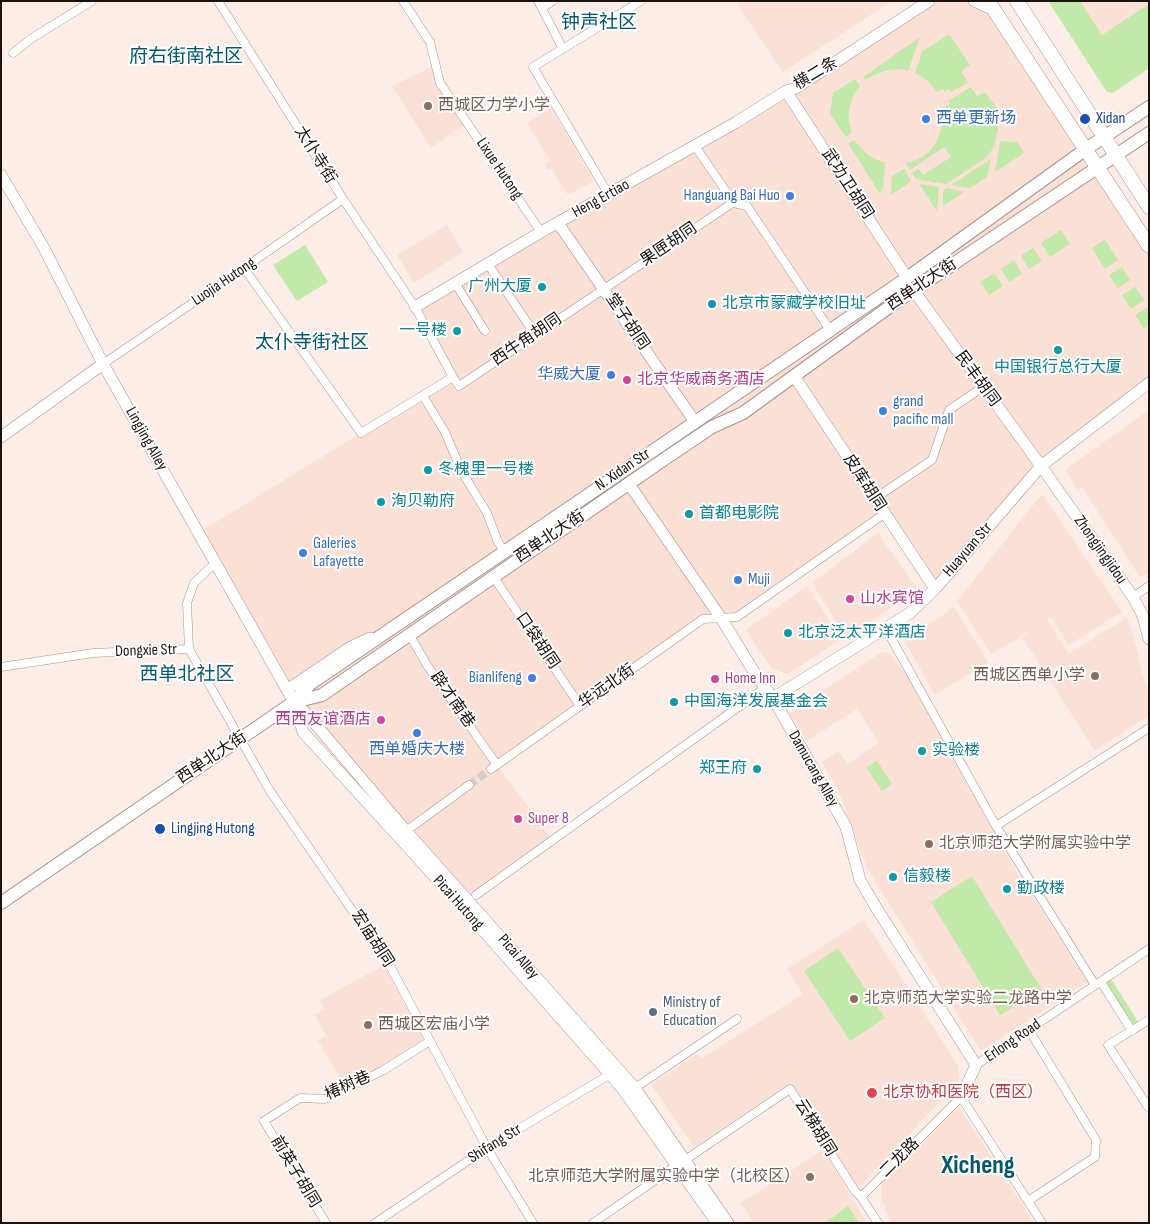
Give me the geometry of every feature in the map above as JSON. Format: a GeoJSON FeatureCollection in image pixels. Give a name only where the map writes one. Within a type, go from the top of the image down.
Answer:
{"type":"FeatureCollection","features":[{"type":"Feature","properties":{"kind":"highway"},"geometry":{"type":"LineString","coordinates":[[1017,1],[1149,207]]}},
{"type":"Feature","properties":{"kind":"highway"},"geometry":{"type":"LineString","coordinates":[[991,6],[1149,246]]}},
{"type":"Feature","properties":{"kind":"main road","name":"西单北大街"},"geometry":{"type":"LineString","coordinates":[[695,422],[907,278],[1086,149],[1149,107]]}},
{"type":"Feature","properties":{"kind":"main road","name":"西单北大街"},"geometry":{"type":"LineString","coordinates":[[1,903],[240,739],[290,696],[322,695],[408,634],[712,427],[742,413],[914,291],[1149,133]]}},
{"type":"Feature","properties":{"kind":"main road","name":"N. Xidan Str"},"geometry":{"type":"LineString","coordinates":[[290,696],[695,422]]}},
{"type":"Feature","properties":{"kind":"street"},"geometry":{"type":"LineString","coordinates":[[13,53],[32,38],[92,1]]}},
{"type":"Feature","properties":{"kind":"street","name":"太仆寺街"},"geometry":{"type":"LineString","coordinates":[[218,1],[343,199],[415,307],[453,377]]}},
{"type":"Feature","properties":{"kind":"street","name":"Lixue Hutong"},"geometry":{"type":"LineString","coordinates":[[403,1],[430,42],[440,83],[541,232]]}},
{"type":"Feature","properties":{"kind":"street"},"geometry":{"type":"LineString","coordinates":[[553,1],[540,4],[563,49]]}},
{"type":"Feature","properties":{"kind":"street"},"geometry":{"type":"LineString","coordinates":[[609,195],[533,66],[641,1]]}},
{"type":"Feature","properties":{"kind":"street","name":"横二条"},"geometry":{"type":"LineString","coordinates":[[786,91],[792,83],[919,1]]}},
{"type":"Feature","properties":{"kind":"street","name":"横二条"},"geometry":{"type":"LineString","coordinates":[[786,91],[803,84],[929,1]]}},
{"type":"Feature","properties":{"kind":"street"},"geometry":{"type":"LineString","coordinates":[[974,1],[991,6]]}},
{"type":"Feature","properties":{"kind":"street","name":"Heng Ertiao"},"geometry":{"type":"LineString","coordinates":[[415,307],[541,232],[735,123],[786,91]]}},
{"type":"Feature","properties":{"kind":"street","name":"武功卫胡同"},"geometry":{"type":"LineString","coordinates":[[786,91],[907,278]]}},
{"type":"Feature","properties":{"kind":"street"},"geometry":{"type":"LineString","coordinates":[[695,146],[734,202],[747,206],[830,330]]}},
{"type":"Feature","properties":{"kind":"street","name":"Lingjing Alley"},"geometry":{"type":"LineString","coordinates":[[1,175],[44,248],[103,364],[290,696]]}},
{"type":"Feature","properties":{"kind":"street","name":"Luojia Hutong"},"geometry":{"type":"LineString","coordinates":[[103,364],[343,199]]}},
{"type":"Feature","properties":{"kind":"street","name":"果匣胡同"},"geometry":{"type":"LineString","coordinates":[[604,288],[734,202]]}},
{"type":"Feature","properties":{"kind":"street","name":"堂子胡同"},"geometry":{"type":"LineString","coordinates":[[558,223],[695,422]]}},
{"type":"Feature","properties":{"kind":"street"},"geometry":{"type":"LineString","coordinates":[[488,264],[534,333]]}},
{"type":"Feature","properties":{"kind":"street"},"geometry":{"type":"LineString","coordinates":[[244,268],[361,433],[453,377]]}},
{"type":"Feature","properties":{"kind":"street"},"geometry":{"type":"LineString","coordinates":[[455,283],[485,331]]}},
{"type":"Feature","properties":{"kind":"street","name":"西牛角胡同"},"geometry":{"type":"LineString","coordinates":[[453,377],[459,386],[604,288]]}},
{"type":"Feature","properties":{"kind":"street","name":"民丰胡同"},"geometry":{"type":"LineString","coordinates":[[914,291],[1041,466]]}},
{"type":"Feature","properties":{"kind":"street"},"geometry":{"type":"LineString","coordinates":[[1,437],[103,364]]}},
{"type":"Feature","properties":{"kind":"street","name":"皮库胡同"},"geometry":{"type":"LineString","coordinates":[[794,376],[934,589]]}},
{"type":"Feature","properties":{"kind":"street","name":"Huayuan Str"},"geometry":{"type":"LineString","coordinates":[[773,698],[910,613],[934,589],[1041,466],[1149,383]]}},
{"type":"Feature","properties":{"kind":"street"},"geometry":{"type":"LineString","coordinates":[[874,499],[932,460],[949,410],[983,387]]}},
{"type":"Feature","properties":{"kind":"street"},"geometry":{"type":"LineString","coordinates":[[423,396],[445,432],[462,472],[487,513],[498,542],[504,551]]}},
{"type":"Feature","properties":{"kind":"street","name":"Zhongjingjidou"},"geometry":{"type":"LineString","coordinates":[[1041,466],[1132,597],[1143,616],[1149,639]]}},
{"type":"Feature","properties":{"kind":"street","name":"Damucang Alley"},"geometry":{"type":"LineString","coordinates":[[629,484],[773,698],[846,827],[860,880],[976,1065]]}},
{"type":"Feature","properties":{"kind":"street","name":"华远北街"},"geometry":{"type":"LineString","coordinates":[[494,767],[703,620],[737,618],[884,514]]}},
{"type":"Feature","properties":{"kind":"street"},"geometry":{"type":"LineString","coordinates":[[189,649],[187,603],[194,583],[215,563]]}},
{"type":"Feature","properties":{"kind":"street","name":"口袋胡同"},"geometry":{"type":"LineString","coordinates":[[494,576],[580,706]]}},
{"type":"Feature","properties":{"kind":"street"},"geometry":{"type":"LineString","coordinates":[[1132,597],[1149,586]]}},
{"type":"Feature","properties":{"kind":"street"},"geometry":{"type":"LineString","coordinates":[[886,629],[996,826],[1098,984],[1132,1031]]}},
{"type":"Feature","properties":{"kind":"street","name":"辟才南巷"},"geometry":{"type":"LineString","coordinates":[[408,634],[494,767]]}},
{"type":"Feature","properties":{"kind":"street","name":"Dongxie Str"},"geometry":{"type":"LineString","coordinates":[[1,667],[93,653],[189,649],[240,739]]}},
{"type":"Feature","properties":{"kind":"street"},"geometry":{"type":"LineString","coordinates":[[476,894],[765,688]]}},
{"type":"Feature","properties":{"kind":"street","name":"Picai Alley"},"geometry":{"type":"LineString","coordinates":[[290,696],[614,1072],[635,1088],[681,1162],[728,1223]]}},
{"type":"Feature","properties":{"kind":"street","name":"Picai Hutong"},"geometry":{"type":"LineString","coordinates":[[290,696],[303,732],[614,1072],[622,1088],[681,1162],[717,1223]]}},
{"type":"Feature","properties":{"kind":"street"},"geometry":{"type":"LineString","coordinates":[[996,826],[1149,728]]}},
{"type":"Feature","properties":{"kind":"street","name":"宏庙胡同"},"geometry":{"type":"LineString","coordinates":[[240,739],[270,791],[389,964],[487,1148],[533,1223]]}},
{"type":"Feature","properties":{"kind":"street"},"geometry":{"type":"LineString","coordinates":[[406,831],[469,785]]}},
{"type":"Feature","properties":{"kind":"street","name":"Erlong Road"},"geometry":{"type":"LineString","coordinates":[[976,1065],[1149,949]]}},
{"type":"Feature","properties":{"kind":"street"},"geometry":{"type":"LineString","coordinates":[[635,1088],[737,1019]]}},
{"type":"Feature","properties":{"kind":"street"},"geometry":{"type":"LineString","coordinates":[[1148,1107],[1108,1044],[1149,1020]]}},
{"type":"Feature","properties":{"kind":"street"},"geometry":{"type":"LineString","coordinates":[[1028,1201],[1095,1157],[1096,1140],[1029,1030]]}},
{"type":"Feature","properties":{"kind":"street","name":"椿树巷"},"geometry":{"type":"LineString","coordinates":[[264,1121],[300,1098],[325,1099],[382,1070],[430,1041]]}},
{"type":"Feature","properties":{"kind":"street"},"geometry":{"type":"LineString","coordinates":[[976,1065],[961,1097],[1042,1223]]}},
{"type":"Feature","properties":{"kind":"street","name":"Shifang Str"},"geometry":{"type":"LineString","coordinates":[[375,1223],[487,1148],[614,1072]]}},
{"type":"Feature","properties":{"kind":"street","name":"云梯胡同"},"geometry":{"type":"LineString","coordinates":[[681,1162],[790,1089],[854,1191],[861,1198]]}},
{"type":"Feature","properties":{"kind":"street","name":"二龙路"},"geometry":{"type":"LineString","coordinates":[[861,1198],[961,1097]]}},
{"type":"Feature","properties":{"kind":"street","name":"前英子胡同"},"geometry":{"type":"LineString","coordinates":[[264,1121],[326,1223]]}},
{"type":"Feature","properties":{"kind":"street"},"geometry":{"type":"LineString","coordinates":[[593,1223],[604,1220],[681,1162]]}},
{"type":"Feature","properties":{"kind":"street"},"geometry":{"type":"LineString","coordinates":[[861,1198],[878,1223]]}},
{"type":"Feature","properties":{"kind":"shaded area"},"geometry":{"type":"Polygon","coordinates":[[[735,1],[892,1],[783,72],[735,1]]]}},
{"type":"Feature","properties":{"kind":"shaded area"},"geometry":{"type":"Polygon","coordinates":[[[925,1],[994,1],[1149,244],[1149,384],[1049,459],[938,584],[888,511],[732,618],[703,620],[497,765],[552,840],[468,900],[299,707],[198,533],[361,433],[451,375],[418,305],[803,85],[925,1]]]}},
{"type":"Feature","properties":{"kind":"shaded area"},"geometry":{"type":"Polygon","coordinates":[[[1052,1],[1149,1],[1149,67],[1052,1]]]}},
{"type":"Feature","properties":{"kind":"shaded area","name":"西城区力学小学"},"geometry":{"type":"Polygon","coordinates":[[[432,67],[434,80],[464,125],[431,148],[392,86],[432,67]]]}},
{"type":"Feature","properties":{"kind":"shaded area"},"geometry":{"type":"Polygon","coordinates":[[[551,108],[594,181],[568,195],[552,169],[547,170],[545,164],[550,160],[527,123],[551,108]]]}},
{"type":"Feature","properties":{"kind":"shaded area"},"geometry":{"type":"Polygon","coordinates":[[[447,225],[463,252],[414,283],[397,255],[447,225]]]}},
{"type":"Feature","properties":{"kind":"shaded area"},"geometry":{"type":"Polygon","coordinates":[[[1149,410],[1149,572],[1140,577],[1082,487],[1078,490],[1065,470],[1149,410]]]}},
{"type":"Feature","properties":{"kind":"shaded area"},"geometry":{"type":"Polygon","coordinates":[[[1042,494],[1122,612],[1069,645],[1051,617],[1047,620],[1069,654],[1126,618],[1130,624],[1149,698],[1149,715],[1095,751],[1022,637],[1039,625],[991,654],[957,601],[1042,494]]]}},
{"type":"Feature","properties":{"kind":"shaded area"},"geometry":{"type":"Polygon","coordinates":[[[878,533],[918,590],[846,637],[812,583],[878,533]]]}},
{"type":"Feature","properties":{"kind":"shaded area"},"geometry":{"type":"Polygon","coordinates":[[[807,586],[841,639],[788,674],[771,668],[746,630],[807,586]]]}},
{"type":"Feature","properties":{"kind":"shaded area"},"geometry":{"type":"Polygon","coordinates":[[[954,607],[988,662],[935,695],[905,642],[954,607]]]}},
{"type":"Feature","properties":{"kind":"shaded area","name":"北京师范大学附属实验中学"},"geometry":{"type":"Polygon","coordinates":[[[882,652],[890,654],[908,677],[1009,859],[1087,982],[981,1051],[868,870],[839,792],[822,762],[838,751],[848,764],[877,744],[878,741],[857,709],[807,741],[789,713],[882,652]]]}},
{"type":"Feature","properties":{"kind":"shaded area","name":"北京协和医院（西区）"},"geometry":{"type":"Polygon","coordinates":[[[864,920],[959,1067],[957,1084],[858,1188],[800,1098],[787,1085],[694,1147],[651,1085],[697,1054],[701,1059],[803,994],[787,969],[864,920]]]}},
{"type":"Feature","properties":{"kind":"shaded area","name":"西城区宏庙小学"},"geometry":{"type":"Polygon","coordinates":[[[384,965],[424,1041],[345,1086],[318,1041],[326,1036],[315,1015],[324,1009],[320,1000],[384,965]]]}},
{"type":"Feature","properties":{"kind":"shaded area"},"geometry":{"type":"Polygon","coordinates":[[[959,1107],[1034,1223],[890,1223],[882,1199],[881,1190],[883,1183],[959,1107]]]}},
{"type":"Feature","properties":{"kind":"shaded area","name":"北京师范大学附属实验中学（北校区）"},"geometry":{"type":"Polygon","coordinates":[[[823,1150],[867,1223],[754,1223],[741,1203],[823,1150]]]}},
{"type":"Feature","properties":{"kind":"green space"},"geometry":{"type":"Polygon","coordinates":[[[1048,1],[1080,1],[1102,35],[1149,4],[1149,68],[1113,93],[1107,92],[1048,1]]]}},
{"type":"Feature","properties":{"kind":"green space"},"geometry":{"type":"Polygon","coordinates":[[[949,34],[970,65],[961,71],[968,82],[951,92],[949,89],[945,92],[943,89],[937,92],[927,80],[915,73],[922,52],[949,34]]]}},
{"type":"Feature","properties":{"kind":"green space"},"geometry":{"type":"Polygon","coordinates":[[[920,37],[908,71],[896,69],[886,71],[865,80],[863,77],[920,37]]]}},
{"type":"Feature","properties":{"kind":"green space"},"geometry":{"type":"Polygon","coordinates":[[[855,79],[860,86],[851,102],[849,121],[852,133],[846,137],[830,114],[833,93],[855,79]]]}},
{"type":"Feature","properties":{"kind":"green space"},"geometry":{"type":"Polygon","coordinates":[[[971,87],[977,96],[985,92],[1001,114],[994,147],[987,157],[946,184],[916,179],[912,173],[919,169],[923,175],[951,157],[944,147],[910,170],[906,163],[924,156],[930,150],[939,136],[942,127],[943,108],[950,104],[948,101],[971,87]]]}},
{"type":"Feature","properties":{"kind":"green space"},"geometry":{"type":"Polygon","coordinates":[[[854,140],[868,154],[885,163],[883,189],[880,194],[848,143],[854,140]]]}},
{"type":"Feature","properties":{"kind":"green space"},"geometry":{"type":"Polygon","coordinates":[[[1000,141],[1017,142],[1024,153],[995,172],[1000,141]]]}},
{"type":"Feature","properties":{"kind":"green space"},"geometry":{"type":"Polygon","coordinates":[[[991,159],[987,177],[970,188],[951,185],[991,159]]]}},
{"type":"Feature","properties":{"kind":"green space"},"geometry":{"type":"Polygon","coordinates":[[[904,169],[911,181],[891,195],[892,176],[904,169]]]}},
{"type":"Feature","properties":{"kind":"green space"},"geometry":{"type":"Polygon","coordinates":[[[919,184],[939,187],[937,211],[919,184]]]}},
{"type":"Feature","properties":{"kind":"green space"},"geometry":{"type":"Polygon","coordinates":[[[946,188],[964,192],[943,206],[943,192],[946,188]]]}},
{"type":"Feature","properties":{"kind":"green space"},"geometry":{"type":"Polygon","coordinates":[[[1061,230],[1070,244],[1050,257],[1041,243],[1061,230]]]}},
{"type":"Feature","properties":{"kind":"green space"},"geometry":{"type":"Polygon","coordinates":[[[1105,240],[1118,260],[1105,269],[1092,248],[1105,240]]]}},
{"type":"Feature","properties":{"kind":"green space"},"geometry":{"type":"Polygon","coordinates":[[[305,245],[328,282],[297,301],[273,265],[305,245]]]}},
{"type":"Feature","properties":{"kind":"green space"},"geometry":{"type":"Polygon","coordinates":[[[1033,248],[1042,261],[1029,269],[1021,256],[1033,248]]]}},
{"type":"Feature","properties":{"kind":"green space"},"geometry":{"type":"Polygon","coordinates":[[[1014,260],[1022,274],[1009,282],[1001,269],[1014,260]]]}},
{"type":"Feature","properties":{"kind":"green space"},"geometry":{"type":"Polygon","coordinates":[[[1122,267],[1130,280],[1118,288],[1109,275],[1122,267]]]}},
{"type":"Feature","properties":{"kind":"green space"},"geometry":{"type":"Polygon","coordinates":[[[994,273],[1003,286],[989,295],[980,282],[994,273]]]}},
{"type":"Feature","properties":{"kind":"green space"},"geometry":{"type":"Polygon","coordinates":[[[1135,287],[1144,300],[1131,309],[1122,295],[1135,287]]]}},
{"type":"Feature","properties":{"kind":"green space"},"geometry":{"type":"Polygon","coordinates":[[[1148,307],[1149,325],[1144,329],[1135,315],[1148,307]]]}},
{"type":"Feature","properties":{"kind":"green space"},"geometry":{"type":"Polygon","coordinates":[[[877,761],[892,784],[882,791],[866,767],[877,761]]]}},
{"type":"Feature","properties":{"kind":"green space"},"geometry":{"type":"Polygon","coordinates":[[[972,876],[1042,990],[1000,1015],[931,902],[972,876]]]}},
{"type":"Feature","properties":{"kind":"green space"},"geometry":{"type":"Polygon","coordinates":[[[838,948],[885,1018],[850,1041],[804,971],[838,948]]]}},
{"type":"Feature","properties":{"kind":"green space"},"geometry":{"type":"Polygon","coordinates":[[[1111,979],[1139,1023],[1134,1027],[1105,982],[1111,979]]]}},
{"type":"Feature","properties":{"kind":"green space"},"geometry":{"type":"Polygon","coordinates":[[[848,1206],[859,1223],[825,1223],[848,1206]]]}},
{"type":"Feature","properties":{"kind":"tunnel"},"geometry":{"type":"LineString","coordinates":[[469,785],[491,769]]}},
{"type":"Feature","properties":{"kind":"place","name":"西城区力学小学"},"geometry":{"type":"Point","coordinates":[428,106]}},
{"type":"Feature","properties":{"kind":"place","name":"西单更新场"},"geometry":{"type":"Point","coordinates":[926,119]}},
{"type":"Feature","properties":{"kind":"place","name":"Xidan"},"geometry":{"type":"Point","coordinates":[1085,119]}},
{"type":"Feature","properties":{"kind":"place","name":"Hanguang Bai Huo"},"geometry":{"type":"Point","coordinates":[790,196]}},
{"type":"Feature","properties":{"kind":"place","name":"广州大厦"},"geometry":{"type":"Point","coordinates":[542,287]}},
{"type":"Feature","properties":{"kind":"place","name":"北京市蒙藏学校旧址"},"geometry":{"type":"Point","coordinates":[712,304]}},
{"type":"Feature","properties":{"kind":"place","name":"一号楼"},"geometry":{"type":"Point","coordinates":[457,331]}},
{"type":"Feature","properties":{"kind":"place","name":"中国银行总行大厦"},"geometry":{"type":"Point","coordinates":[1058,350]}},
{"type":"Feature","properties":{"kind":"place","name":"华威大厦"},"geometry":{"type":"Point","coordinates":[611,375]}},
{"type":"Feature","properties":{"kind":"place","name":"北京华威商务酒店"},"geometry":{"type":"Point","coordinates":[627,380]}},
{"type":"Feature","properties":{"kind":"place","name":"grand pacific mall"},"geometry":{"type":"Point","coordinates":[883,411]}},
{"type":"Feature","properties":{"kind":"place","name":"冬槐里一号楼"},"geometry":{"type":"Point","coordinates":[428,470]}},
{"type":"Feature","properties":{"kind":"place","name":"洵贝勒府"},"geometry":{"type":"Point","coordinates":[381,502]}},
{"type":"Feature","properties":{"kind":"place","name":"首都电影院"},"geometry":{"type":"Point","coordinates":[689,514]}},
{"type":"Feature","properties":{"kind":"place","name":"Galeries Lafayette"},"geometry":{"type":"Point","coordinates":[303,553]}},
{"type":"Feature","properties":{"kind":"place","name":"Muji"},"geometry":{"type":"Point","coordinates":[738,580]}},
{"type":"Feature","properties":{"kind":"place","name":"山水宾馆"},"geometry":{"type":"Point","coordinates":[850,599]}},
{"type":"Feature","properties":{"kind":"place","name":"北京泛太平洋酒店"},"geometry":{"type":"Point","coordinates":[788,633]}},
{"type":"Feature","properties":{"kind":"place","name":"西城区西单小学"},"geometry":{"type":"Point","coordinates":[1095,676]}},
{"type":"Feature","properties":{"kind":"place","name":"Bianlifeng"},"geometry":{"type":"Point","coordinates":[532,678]}},
{"type":"Feature","properties":{"kind":"place","name":"Home Inn"},"geometry":{"type":"Point","coordinates":[715,679]}},
{"type":"Feature","properties":{"kind":"place","name":"中国海洋发展基金会"},"geometry":{"type":"Point","coordinates":[674,702]}},
{"type":"Feature","properties":{"kind":"place","name":"西西友谊酒店"},"geometry":{"type":"Point","coordinates":[381,720]}},
{"type":"Feature","properties":{"kind":"place","name":"西单婚庆大楼"},"geometry":{"type":"Point","coordinates":[417,733]}},
{"type":"Feature","properties":{"kind":"place","name":"实验楼"},"geometry":{"type":"Point","coordinates":[922,751]}},
{"type":"Feature","properties":{"kind":"place","name":"郑王府"},"geometry":{"type":"Point","coordinates":[757,769]}},
{"type":"Feature","properties":{"kind":"place","name":"Super 8"},"geometry":{"type":"Point","coordinates":[518,819]}},
{"type":"Feature","properties":{"kind":"place","name":"Lingjing Hutong"},"geometry":{"type":"Point","coordinates":[160,829]}},
{"type":"Feature","properties":{"kind":"place","name":"北京师范大学附属实验中学"},"geometry":{"type":"Point","coordinates":[929,844]}},
{"type":"Feature","properties":{"kind":"place","name":"信毅楼"},"geometry":{"type":"Point","coordinates":[893,877]}},
{"type":"Feature","properties":{"kind":"place","name":"勤政楼"},"geometry":{"type":"Point","coordinates":[1007,889]}},
{"type":"Feature","properties":{"kind":"place","name":"北京师范大学实验二龙路中学"},"geometry":{"type":"Point","coordinates":[854,999]}},
{"type":"Feature","properties":{"kind":"place","name":"Ministry of Education"},"geometry":{"type":"Point","coordinates":[653,1012]}},
{"type":"Feature","properties":{"kind":"place","name":"西城区宏庙小学"},"geometry":{"type":"Point","coordinates":[368,1025]}},
{"type":"Feature","properties":{"kind":"place","name":"北京协和医院（西区）"},"geometry":{"type":"Point","coordinates":[872,1093]}},
{"type":"Feature","properties":{"kind":"place","name":"北京师范大学附属实验中学（北校区）"},"geometry":{"type":"Point","coordinates":[810,1177]}},
{"type":"Feature","properties":{"kind":"district","name":"钟声社区"},"geometry":{"type":"Point","coordinates":[599,23]}},
{"type":"Feature","properties":{"kind":"district","name":"府右街南社区"},"geometry":{"type":"Point","coordinates":[186,57]}},
{"type":"Feature","properties":{"kind":"district","name":"太仆寺街社区"},"geometry":{"type":"Point","coordinates":[312,343]}},
{"type":"Feature","properties":{"kind":"district","name":"西单北社区"},"geometry":{"type":"Point","coordinates":[187,675]}},
{"type":"Feature","properties":{"kind":"district","name":"Xicheng"},"geometry":{"type":"Point","coordinates":[978,1166]}}]}
